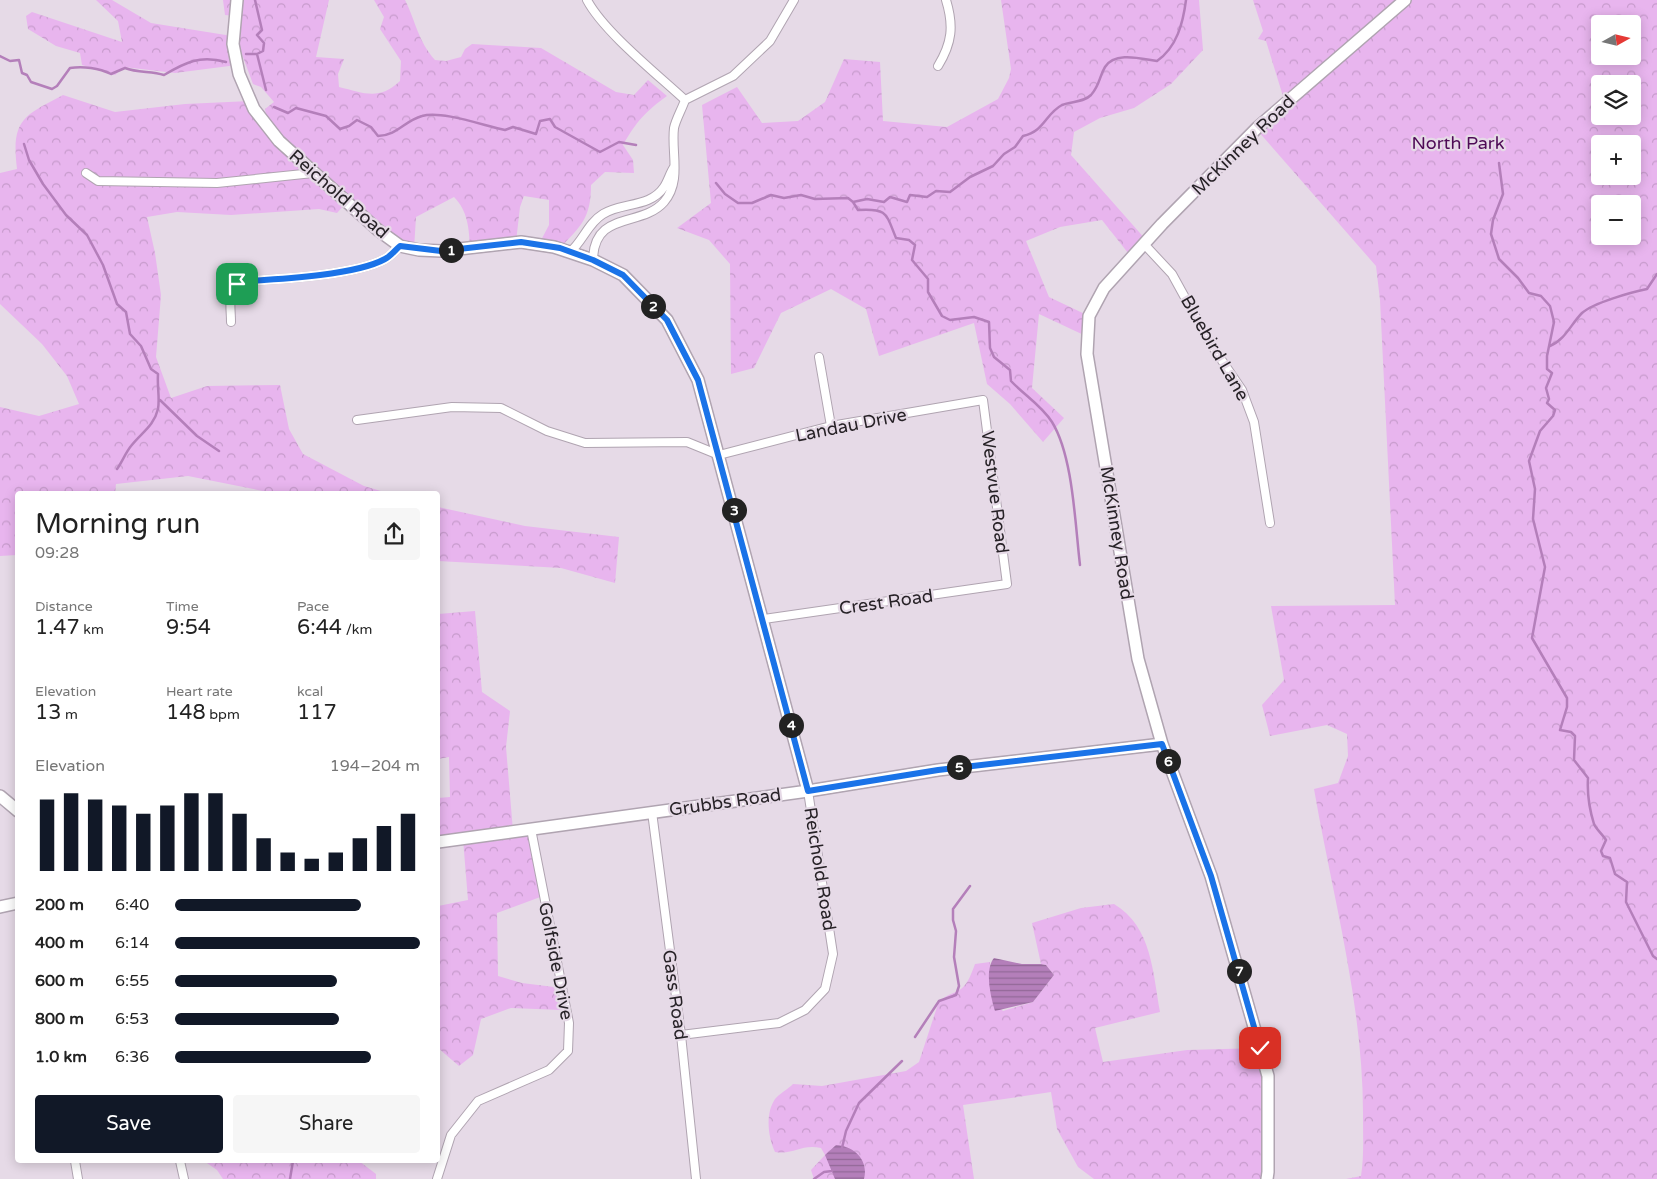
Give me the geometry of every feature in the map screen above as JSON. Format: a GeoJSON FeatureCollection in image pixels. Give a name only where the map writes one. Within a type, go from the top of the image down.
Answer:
{"type":"FeatureCollection","features":[{"type":"Feature","properties":{"kind":"street","name":"Reichold Road"},"geometry":{"type":"LineString","coordinates":[[237,0],[233,44],[239,74],[254,109],[279,141],[378,230],[400,246],[441,251],[521,242],[570,252],[593,260],[623,275],[667,320],[698,380],[764,619],[808,791],[833,954],[824,989],[805,1010],[779,1023],[681,1035]]}},
{"type":"Feature","properties":{"kind":"street"},"geometry":{"type":"LineString","coordinates":[[587,0],[592,9],[620,38],[685,100]]}},
{"type":"Feature","properties":{"kind":"street"},"geometry":{"type":"LineString","coordinates":[[593,260],[593,246],[603,232],[614,223],[650,212],[664,202],[675,178],[674,128],[685,100],[733,76],[770,40],[794,0]]}},
{"type":"Feature","properties":{"kind":"street"},"geometry":{"type":"LineString","coordinates":[[938,66],[950,46],[951,16],[946,0]]}},
{"type":"Feature","properties":{"kind":"street","name":"McKinney Road"},"geometry":{"type":"LineString","coordinates":[[1267,1179],[1268,1076],[1238,965],[1211,876],[1162,744],[1138,659],[1087,354],[1089,316],[1104,288],[1144,244],[1258,127],[1405,0]]}},
{"type":"Feature","properties":{"kind":"street"},"geometry":{"type":"LineString","coordinates":[[570,252],[591,225],[603,214],[635,205],[653,197],[664,187],[674,166]]}},
{"type":"Feature","properties":{"kind":"street"},"geometry":{"type":"LineString","coordinates":[[86,172],[98,181],[217,183],[313,173]]}},
{"type":"Feature","properties":{"kind":"street","name":"Bluebird Lane"},"geometry":{"type":"LineString","coordinates":[[1144,244],[1172,274],[1210,343],[1242,390],[1251,409],[1270,523]]}},
{"type":"Feature","properties":{"kind":"street"},"geometry":{"type":"LineString","coordinates":[[231,322],[231,291],[237,284],[248,281],[317,275],[362,267],[386,259],[400,246]]}},
{"type":"Feature","properties":{"kind":"street"},"geometry":{"type":"LineString","coordinates":[[819,357],[831,426]]}},
{"type":"Feature","properties":{"kind":"street","name":"Landau Drive"},"geometry":{"type":"LineString","coordinates":[[719,455],[831,426],[935,410],[983,400]]}},
{"type":"Feature","properties":{"kind":"street","name":"Westvue Road"},"geometry":{"type":"LineString","coordinates":[[983,400],[1007,584]]}},
{"type":"Feature","properties":{"kind":"street"},"geometry":{"type":"LineString","coordinates":[[357,420],[452,407],[501,408],[547,431],[585,442],[687,442],[719,455]]}},
{"type":"Feature","properties":{"kind":"street","name":"Crest Road"},"geometry":{"type":"LineString","coordinates":[[764,619],[1007,584]]}},
{"type":"Feature","properties":{"kind":"street","name":"Grubbs Road"},"geometry":{"type":"LineString","coordinates":[[440,842],[808,791],[948,769],[1162,744]]}},
{"type":"Feature","properties":{"kind":"street"},"geometry":{"type":"LineString","coordinates":[[0,796],[15,808]]}},
{"type":"Feature","properties":{"kind":"street","name":"Gass Road"},"geometry":{"type":"LineString","coordinates":[[652,812],[681,1035],[696,1179]]}},
{"type":"Feature","properties":{"kind":"street","name":"Golfside Drive"},"geometry":{"type":"LineString","coordinates":[[437,1179],[451,1136],[478,1101],[549,1070],[568,1050],[569,1023],[531,829]]}},
{"type":"Feature","properties":{"kind":"street"},"geometry":{"type":"LineString","coordinates":[[0,907],[15,904]]}},
{"type":"Feature","properties":{"kind":"street"},"geometry":{"type":"LineString","coordinates":[[75,1163],[78,1179]]}},
{"type":"Feature","properties":{"kind":"street"},"geometry":{"type":"LineString","coordinates":[[180,1163],[184,1179]]}},
{"type":"Feature","properties":{"kind":"green space"},"geometry":{"type":"Polygon","coordinates":[[[96,0],[112,0],[151,23],[232,36],[235,16],[225,15],[223,0],[329,0],[316,57],[344,59],[338,74],[339,87],[371,94],[385,91],[400,81],[401,61],[380,29],[384,17],[374,0],[405,0],[425,46],[435,60],[446,61],[461,57],[465,49],[472,44],[541,48],[616,92],[634,95],[648,80],[667,96],[642,118],[623,145],[633,160],[634,173],[605,172],[591,185],[591,196],[587,214],[574,234],[560,248],[539,244],[549,225],[549,200],[524,196],[520,207],[516,242],[470,248],[465,214],[454,197],[416,217],[414,249],[346,203],[337,213],[319,209],[231,215],[177,212],[147,217],[155,253],[161,295],[156,357],[171,398],[207,386],[280,385],[289,429],[303,454],[364,486],[381,491],[263,491],[188,476],[116,484],[115,491],[15,491],[15,555],[0,556],[0,407],[39,416],[79,404],[67,376],[42,344],[0,304],[0,173],[17,169],[16,140],[18,130],[23,121],[38,109],[63,95],[115,112],[185,104],[250,101],[266,115],[265,109],[274,102],[261,87],[253,84],[240,49],[240,37],[233,36],[237,65],[175,73],[124,67],[115,75],[82,65],[80,53],[56,46],[28,29],[26,16],[32,12],[122,42],[118,21],[96,0]]]}},
{"type":"Feature","properties":{"kind":"green space"},"geometry":{"type":"Polygon","coordinates":[[[1001,0],[1199,0],[1203,50],[1171,84],[1134,108],[1100,118],[1074,132],[1071,155],[1147,241],[1132,258],[1102,220],[1060,227],[1026,241],[1049,297],[1089,316],[1088,337],[1039,314],[1032,388],[1064,418],[1043,442],[1010,404],[987,384],[974,323],[879,356],[866,309],[831,289],[781,313],[754,368],[731,374],[730,264],[709,240],[677,228],[711,203],[702,105],[737,87],[762,123],[798,121],[825,102],[844,59],[880,62],[883,121],[947,127],[998,99],[1009,78],[1011,69],[1001,0]]]}},
{"type":"Feature","properties":{"kind":"green space","name":"North Park"},"geometry":{"type":"Polygon","coordinates":[[[1253,0],[1657,0],[1657,1179],[1346,1179],[1361,1176],[1363,1162],[1362,1077],[1353,994],[1314,789],[1338,783],[1348,756],[1347,734],[1327,725],[1270,736],[1262,705],[1284,680],[1271,606],[1395,605],[1380,300],[1376,266],[1258,131],[1286,106],[1266,41],[1258,39],[1263,31],[1253,0]]]}},
{"type":"Feature","properties":{"kind":"green space"},"geometry":{"type":"Polygon","coordinates":[[[440,507],[525,526],[619,537],[615,583],[561,568],[440,561],[440,507]]]}},
{"type":"Feature","properties":{"kind":"green space"},"geometry":{"type":"Polygon","coordinates":[[[475,611],[482,692],[510,711],[506,747],[513,831],[531,829],[543,896],[497,913],[498,976],[522,983],[554,987],[561,1010],[511,1008],[481,1019],[473,1055],[459,1066],[440,1050],[440,906],[468,900],[463,839],[440,842],[440,798],[450,797],[449,757],[440,759],[440,614],[475,611]]]}},
{"type":"Feature","properties":{"kind":"green space"},"geometry":{"type":"Polygon","coordinates":[[[1114,904],[1127,913],[1136,925],[1149,952],[1160,1012],[1095,1028],[1103,1062],[1187,1050],[1260,1048],[1268,1076],[1267,1179],[1094,1179],[1078,1167],[1057,1129],[1051,1092],[963,1105],[974,1179],[814,1179],[811,1170],[825,1155],[821,1148],[808,1147],[782,1153],[775,1152],[769,1133],[770,1112],[775,1099],[793,1084],[822,1086],[906,1071],[919,1062],[938,1004],[946,996],[958,991],[966,984],[975,964],[990,962],[992,1000],[1003,1011],[1033,1002],[1054,975],[1046,965],[1041,964],[1032,923],[1081,908],[1114,904]]]}},
{"type":"Feature","properties":{"kind":"green space"},"geometry":{"type":"Polygon","coordinates":[[[207,1163],[362,1163],[376,1174],[376,1179],[223,1179],[217,1170],[207,1163]]]}},
{"type":"Feature","properties":{"kind":"shaded area"},"geometry":{"type":"Polygon","coordinates":[[[994,958],[1022,964],[1046,965],[1054,975],[1033,1002],[995,1011],[990,992],[989,977],[989,970],[994,958]]]}},
{"type":"Feature","properties":{"kind":"shaded area"},"geometry":{"type":"Polygon","coordinates":[[[836,1145],[849,1148],[859,1155],[864,1166],[864,1179],[835,1179],[825,1155],[836,1145]]]}},
{"type":"Feature","properties":{"kind":"waterway"},"geometry":{"type":"LineString","coordinates":[[246,54],[257,54],[263,51],[264,43],[257,35],[262,30],[255,0]]}},
{"type":"Feature","properties":{"kind":"waterway"},"geometry":{"type":"LineString","coordinates":[[716,183],[725,194],[738,203],[752,203],[771,195],[784,198],[801,195],[815,199],[848,198],[853,202],[867,199],[884,202],[890,197],[907,202],[910,195],[927,197],[936,191],[950,192],[970,177],[993,166],[1004,154],[1015,147],[1023,136],[1030,134],[1041,126],[1056,109],[1062,105],[1088,98],[1096,88],[1109,62],[1129,57],[1157,61],[1170,49],[1178,34],[1186,0]]}},
{"type":"Feature","properties":{"kind":"waterway"},"geometry":{"type":"LineString","coordinates":[[257,54],[266,90]]}},
{"type":"Feature","properties":{"kind":"waterway"},"geometry":{"type":"LineString","coordinates":[[0,56],[10,61],[19,60],[22,73],[27,75],[31,82],[52,89],[57,86],[70,68],[91,68],[111,74],[125,68],[164,75],[179,66],[193,61],[208,59],[226,62]]}},
{"type":"Feature","properties":{"kind":"waterway"},"geometry":{"type":"LineString","coordinates":[[274,107],[288,113],[296,108],[326,116],[340,129],[349,126],[357,120],[371,127],[378,136],[396,131],[416,118],[440,115],[505,130],[513,127],[536,134],[540,121],[550,119],[555,127],[600,152],[619,142],[636,145]]}},
{"type":"Feature","properties":{"kind":"waterway"},"geometry":{"type":"LineString","coordinates":[[24,144],[29,160],[43,184],[66,215],[87,235],[103,265],[117,304],[126,312],[130,334],[141,346],[151,369],[158,374],[159,405],[154,420],[129,448],[117,469]]}},
{"type":"Feature","properties":{"kind":"waterway"},"geometry":{"type":"LineString","coordinates":[[1499,163],[1503,194],[1493,220],[1491,234],[1499,259],[1518,278],[1529,293],[1541,296],[1550,306],[1554,322],[1547,356],[1547,369],[1552,373],[1546,388],[1549,399],[1547,403],[1555,410],[1553,416],[1540,431],[1529,461],[1535,489],[1533,519],[1545,567],[1532,638],[1567,698],[1567,707],[1560,730],[1571,732],[1575,736],[1574,760],[1588,778],[1588,795],[1592,818],[1595,826],[1606,840],[1601,851],[1603,856],[1610,858],[1615,874],[1627,882],[1626,902],[1653,956],[1657,959]]}},
{"type":"Feature","properties":{"kind":"waterway"},"geometry":{"type":"LineString","coordinates":[[853,202],[858,210],[875,210],[884,214],[896,238],[909,240],[915,245],[912,260],[928,279],[928,292],[942,316],[950,320],[974,317],[989,322],[990,348],[994,357],[1010,370],[1011,381],[1043,410],[1052,422],[1065,453],[1069,471],[1080,565]]}},
{"type":"Feature","properties":{"kind":"waterway"},"geometry":{"type":"LineString","coordinates":[[1550,346],[1560,340],[1578,317],[1587,309],[1613,298],[1647,289],[1657,274]]}},
{"type":"Feature","properties":{"kind":"waterway"},"geometry":{"type":"LineString","coordinates":[[160,400],[197,436],[219,451]]}},
{"type":"Feature","properties":{"kind":"waterway"},"geometry":{"type":"LineString","coordinates":[[915,1037],[939,1001],[956,995],[959,986],[954,957],[956,931],[953,909],[970,886]]}},
{"type":"Feature","properties":{"kind":"waterway"},"geometry":{"type":"LineString","coordinates":[[842,1148],[846,1131],[859,1103],[902,1061]]}},
{"type":"Feature","properties":{"kind":"waterway"},"geometry":{"type":"LineString","coordinates":[[290,1179],[293,1163]]}},
{"type":"Feature","properties":{"kind":"waterway"},"geometry":{"type":"LineString","coordinates":[[814,1179],[824,1172],[832,1171],[833,1169]]}},
{"type":"Feature","properties":{"kind":"route"},"geometry":{"type":"LineString","coordinates":[[237,284],[248,281],[317,275],[362,267],[386,259],[400,246],[419,250],[441,251],[521,242],[560,248],[593,260],[623,275],[667,320],[698,380],[764,619],[808,791],[909,774],[1035,757],[1162,744],[1211,876],[1238,965],[1260,1048]]}}]}
